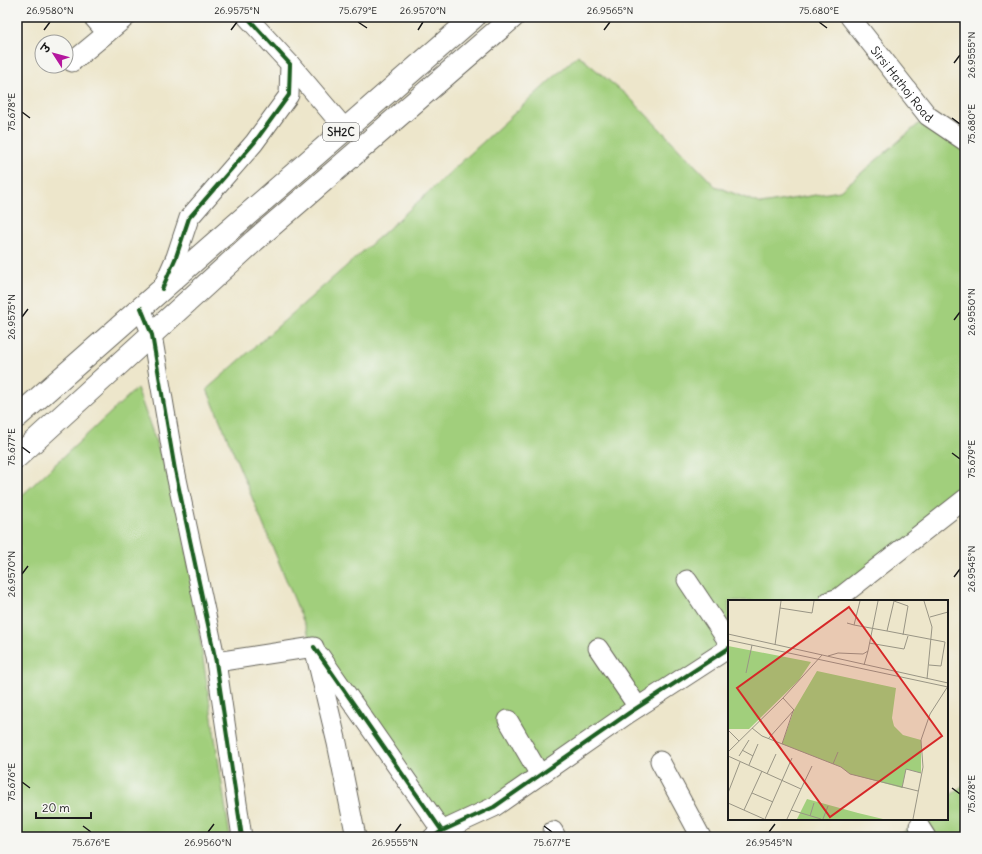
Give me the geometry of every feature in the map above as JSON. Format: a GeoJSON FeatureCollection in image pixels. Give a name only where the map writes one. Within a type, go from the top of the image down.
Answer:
{"type":"FeatureCollection","features":[{"type":"Feature","properties":{"kind":"main road","name":"SH2C"},"geometry":{"type":"LineString","coordinates":[[17,417],[474,17]]}},
{"type":"Feature","properties":{"kind":"main road","name":"SH2C"},"geometry":{"type":"LineString","coordinates":[[17,457],[254,241],[513,17]]}},
{"type":"Feature","properties":{"kind":"street"},"geometry":{"type":"LineString","coordinates":[[92,17],[107,33]]}},
{"type":"Feature","properties":{"kind":"street"},"geometry":{"type":"LineString","coordinates":[[74,60],[126,17]]}},
{"type":"Feature","properties":{"kind":"street","name":"Sirsi Hathoj Road"},"geometry":{"type":"LineString","coordinates":[[850,17],[928,116],[965,141]]}},
{"type":"Feature","properties":{"kind":"street"},"geometry":{"type":"LineString","coordinates":[[252,19],[345,129]]}},
{"type":"Feature","properties":{"kind":"street"},"geometry":{"type":"LineString","coordinates":[[162,289],[176,257],[189,218],[254,143],[288,95],[290,64]]}},
{"type":"Feature","properties":{"kind":"street"},"geometry":{"type":"LineString","coordinates":[[141,308],[152,335],[175,470],[216,662],[242,837]]}},
{"type":"Feature","properties":{"kind":"street"},"geometry":{"type":"LineString","coordinates":[[832,600],[839,598],[965,499]]}},
{"type":"Feature","properties":{"kind":"street"},"geometry":{"type":"LineString","coordinates":[[687,580],[728,642]]}},
{"type":"Feature","properties":{"kind":"street"},"geometry":{"type":"LineString","coordinates":[[216,662],[314,647]]}},
{"type":"Feature","properties":{"kind":"street"},"geometry":{"type":"LineString","coordinates":[[314,647],[438,834],[494,807],[638,707],[728,649]]}},
{"type":"Feature","properties":{"kind":"street"},"geometry":{"type":"LineString","coordinates":[[314,647],[338,743],[356,837]]}},
{"type":"Feature","properties":{"kind":"street"},"geometry":{"type":"LineString","coordinates":[[598,648],[638,707]]}},
{"type":"Feature","properties":{"kind":"street"},"geometry":{"type":"LineString","coordinates":[[508,720],[540,775]]}},
{"type":"Feature","properties":{"kind":"street"},"geometry":{"type":"LineString","coordinates":[[660,761],[701,837]]}},
{"type":"Feature","properties":{"kind":"green space"},"geometry":{"type":"Polygon","coordinates":[[[578,55],[631,99],[715,186],[761,204],[840,191],[928,116],[965,143],[965,499],[830,600],[728,600],[728,649],[442,831],[314,647],[207,389],[386,231],[578,55]]]}},
{"type":"Feature","properties":{"kind":"green space"},"geometry":{"type":"Polygon","coordinates":[[[137,388],[181,513],[230,837],[17,837],[17,500],[137,388]]]}},
{"type":"Feature","properties":{"kind":"green space"},"geometry":{"type":"Polygon","coordinates":[[[965,784],[965,837],[897,837],[919,820],[948,820],[948,797],[965,784]]]}},
{"type":"Feature","properties":{"kind":"cycle path"},"geometry":{"type":"LineString","coordinates":[[162,289],[176,257],[189,218],[254,143],[289,95],[290,64],[247,17]]}},
{"type":"Feature","properties":{"kind":"cycle path"},"geometry":{"type":"LineString","coordinates":[[141,308],[152,335],[175,470],[216,662],[242,837]]}},
{"type":"Feature","properties":{"kind":"cycle path"},"geometry":{"type":"LineString","coordinates":[[314,647],[442,831]]}},
{"type":"Feature","properties":{"kind":"cycle path"},"geometry":{"type":"LineString","coordinates":[[433,837],[442,831],[494,807],[629,713],[728,649]]}}]}
